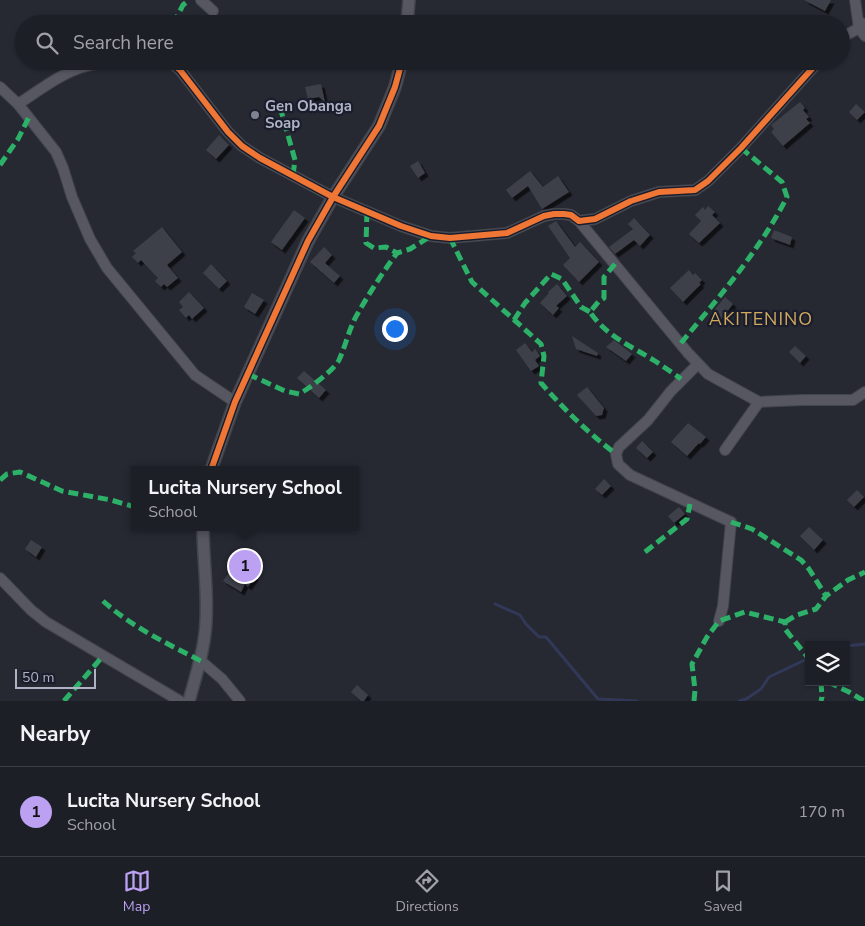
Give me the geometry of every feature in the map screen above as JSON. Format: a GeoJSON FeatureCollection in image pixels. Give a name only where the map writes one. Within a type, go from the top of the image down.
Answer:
{"type":"FeatureCollection","features":[{"type":"Feature","properties":{"kind":"street"},"geometry":{"type":"LineString","coordinates":[[201,0],[213,11]]}},
{"type":"Feature","properties":{"kind":"street"},"geometry":{"type":"LineString","coordinates":[[408,15],[410,0]]}},
{"type":"Feature","properties":{"kind":"street"},"geometry":{"type":"LineString","coordinates":[[850,34],[863,28],[855,0]]}},
{"type":"Feature","properties":{"kind":"street"},"geometry":{"type":"LineString","coordinates":[[18,104],[55,80],[75,70]]}},
{"type":"Feature","properties":{"kind":"street"},"geometry":{"type":"LineString","coordinates":[[180,70],[228,132],[242,146],[260,158],[332,197],[402,226],[431,236],[450,238],[507,233],[544,216],[554,214],[571,215],[579,221],[708,374],[759,402],[853,400],[865,394]]}},
{"type":"Feature","properties":{"kind":"street"},"geometry":{"type":"LineString","coordinates":[[212,466],[235,402],[308,241],[332,197],[379,126],[395,87],[400,70]]}},
{"type":"Feature","properties":{"kind":"street"},"geometry":{"type":"LineString","coordinates":[[579,221],[595,219],[631,201],[659,192],[669,190],[688,191],[701,187],[741,148],[811,70]]}},
{"type":"Feature","properties":{"kind":"street"},"geometry":{"type":"LineString","coordinates":[[0,87],[18,104],[60,159],[72,196],[90,239],[106,268],[195,375],[235,402]]}},
{"type":"Feature","properties":{"kind":"street"},"geometry":{"type":"LineString","coordinates":[[698,364],[671,391],[648,420],[620,447],[616,454],[618,464],[630,475],[731,522],[723,606],[719,620]]}},
{"type":"Feature","properties":{"kind":"street"},"geometry":{"type":"LineString","coordinates":[[725,450],[759,402]]}},
{"type":"Feature","properties":{"kind":"street"},"geometry":{"type":"LineString","coordinates":[[189,701],[201,660],[206,622],[207,586],[203,531]]}},
{"type":"Feature","properties":{"kind":"street"},"geometry":{"type":"LineString","coordinates":[[0,578],[46,622],[180,701]]}},
{"type":"Feature","properties":{"kind":"street"},"geometry":{"type":"LineString","coordinates":[[201,660],[222,679],[240,701]]}},
{"type":"Feature","properties":{"kind":"building"},"geometry":{"type":"Polygon","coordinates":[[[804,0],[831,0],[825,11],[804,0]]]}},
{"type":"Feature","properties":{"kind":"building"},"geometry":{"type":"Polygon","coordinates":[[[321,84],[325,102],[319,97],[308,99],[305,87],[321,84]]]}},
{"type":"Feature","properties":{"kind":"building"},"geometry":{"type":"Polygon","coordinates":[[[800,102],[805,108],[803,110],[809,117],[806,119],[810,123],[783,146],[771,132],[774,129],[771,125],[800,102]]]}},
{"type":"Feature","properties":{"kind":"building"},"geometry":{"type":"Polygon","coordinates":[[[856,104],[865,112],[857,120],[849,112],[856,104]]]}},
{"type":"Feature","properties":{"kind":"building"},"geometry":{"type":"Polygon","coordinates":[[[219,135],[229,145],[216,159],[206,150],[219,135]]]}},
{"type":"Feature","properties":{"kind":"building"},"geometry":{"type":"Polygon","coordinates":[[[418,161],[425,173],[418,178],[410,166],[418,161]]]}},
{"type":"Feature","properties":{"kind":"building"},"geometry":{"type":"Polygon","coordinates":[[[530,171],[543,187],[558,176],[569,192],[542,209],[528,186],[512,198],[506,190],[530,171]]]}},
{"type":"Feature","properties":{"kind":"building"},"geometry":{"type":"Polygon","coordinates":[[[708,206],[715,212],[712,215],[720,223],[699,243],[689,234],[701,221],[695,215],[703,207],[705,210],[708,206]]]}},
{"type":"Feature","properties":{"kind":"building"},"geometry":{"type":"Polygon","coordinates":[[[294,210],[305,218],[282,250],[271,242],[294,210]]]}},
{"type":"Feature","properties":{"kind":"building"},"geometry":{"type":"Polygon","coordinates":[[[634,218],[650,235],[640,246],[634,240],[615,254],[609,247],[633,229],[628,224],[634,218]]]}},
{"type":"Feature","properties":{"kind":"building"},"geometry":{"type":"Polygon","coordinates":[[[556,221],[575,247],[580,242],[599,262],[579,282],[563,265],[570,258],[548,226],[556,221]]]}},
{"type":"Feature","properties":{"kind":"building"},"geometry":{"type":"Polygon","coordinates":[[[162,227],[182,252],[167,265],[178,278],[167,287],[164,284],[161,287],[155,281],[158,278],[141,260],[138,263],[132,257],[136,253],[133,251],[162,227]]]}},
{"type":"Feature","properties":{"kind":"building"},"geometry":{"type":"Polygon","coordinates":[[[774,230],[792,237],[790,245],[771,238],[774,230]]]}},
{"type":"Feature","properties":{"kind":"building"},"geometry":{"type":"Polygon","coordinates":[[[324,247],[332,255],[325,263],[340,276],[334,283],[310,262],[324,247]]]}},
{"type":"Feature","properties":{"kind":"building"},"geometry":{"type":"Polygon","coordinates":[[[211,264],[227,281],[219,289],[203,273],[211,264]]]}},
{"type":"Feature","properties":{"kind":"building"},"geometry":{"type":"Polygon","coordinates":[[[689,270],[693,275],[695,273],[702,280],[699,283],[701,284],[683,302],[670,288],[689,270]]]}},
{"type":"Feature","properties":{"kind":"building"},"geometry":{"type":"Polygon","coordinates":[[[557,284],[567,296],[556,306],[559,308],[553,315],[540,303],[557,284]]]}},
{"type":"Feature","properties":{"kind":"building"},"geometry":{"type":"Polygon","coordinates":[[[189,292],[204,308],[192,319],[189,315],[186,318],[179,310],[183,307],[179,302],[189,292]]]}},
{"type":"Feature","properties":{"kind":"building"},"geometry":{"type":"Polygon","coordinates":[[[252,293],[264,300],[255,314],[244,307],[252,293]]]}},
{"type":"Feature","properties":{"kind":"building"},"geometry":{"type":"Polygon","coordinates":[[[725,297],[733,304],[720,321],[711,314],[725,297]]]}},
{"type":"Feature","properties":{"kind":"building"},"geometry":{"type":"Polygon","coordinates":[[[572,336],[598,353],[597,356],[576,349],[572,336]]]}},
{"type":"Feature","properties":{"kind":"building"},"geometry":{"type":"Polygon","coordinates":[[[614,340],[632,354],[626,361],[606,347],[614,340]]]}},
{"type":"Feature","properties":{"kind":"building"},"geometry":{"type":"Polygon","coordinates":[[[525,343],[532,352],[535,349],[540,356],[535,360],[539,366],[531,371],[516,350],[525,343]]]}},
{"type":"Feature","properties":{"kind":"building"},"geometry":{"type":"Polygon","coordinates":[[[795,346],[806,356],[800,363],[789,352],[795,346]]]}},
{"type":"Feature","properties":{"kind":"building"},"geometry":{"type":"Polygon","coordinates":[[[304,371],[326,390],[319,398],[297,378],[304,371]]]}},
{"type":"Feature","properties":{"kind":"building"},"geometry":{"type":"Polygon","coordinates":[[[587,387],[604,408],[602,415],[596,416],[577,395],[587,387]]]}},
{"type":"Feature","properties":{"kind":"building"},"geometry":{"type":"Polygon","coordinates":[[[688,423],[706,437],[687,456],[671,442],[688,423]]]}},
{"type":"Feature","properties":{"kind":"building"},"geometry":{"type":"Polygon","coordinates":[[[642,441],[653,452],[647,458],[636,448],[642,441]]]}},
{"type":"Feature","properties":{"kind":"building"},"geometry":{"type":"Polygon","coordinates":[[[604,479],[611,486],[602,495],[595,489],[604,479]]]}},
{"type":"Feature","properties":{"kind":"building"},"geometry":{"type":"Polygon","coordinates":[[[857,490],[864,497],[854,507],[847,500],[857,490]]]}},
{"type":"Feature","properties":{"kind":"building"},"geometry":{"type":"Polygon","coordinates":[[[679,507],[685,514],[674,523],[668,516],[679,507]]]}},
{"type":"Feature","properties":{"kind":"building"},"geometry":{"type":"Polygon","coordinates":[[[809,527],[823,540],[814,550],[800,536],[809,527]]]}},
{"type":"Feature","properties":{"kind":"building"},"geometry":{"type":"Polygon","coordinates":[[[31,540],[42,547],[36,557],[25,549],[31,540]]]}},
{"type":"Feature","properties":{"kind":"building"},"geometry":{"type":"Polygon","coordinates":[[[248,571],[255,577],[248,587],[245,584],[241,592],[223,581],[229,573],[240,580],[248,571]]]}},
{"type":"Feature","properties":{"kind":"building"},"geometry":{"type":"Polygon","coordinates":[[[357,685],[368,695],[364,701],[361,701],[351,692],[357,685]]]}},
{"type":"Feature","properties":{"kind":"waterway"},"geometry":{"type":"LineString","coordinates":[[495,604],[520,615],[539,637],[546,637],[598,699],[637,701]]}},
{"type":"Feature","properties":{"kind":"waterway"},"geometry":{"type":"LineString","coordinates":[[850,646],[865,644]]}},
{"type":"Feature","properties":{"kind":"waterway"},"geometry":{"type":"LineString","coordinates":[[739,701],[746,699],[761,689],[769,677],[805,660]]}},
{"type":"Feature","properties":{"kind":"marked path"},"geometry":{"type":"LineString","coordinates":[[178,15],[183,5],[189,0]]}},
{"type":"Feature","properties":{"kind":"marked path"},"geometry":{"type":"LineString","coordinates":[[280,107],[295,160],[293,175]]}},
{"type":"Feature","properties":{"kind":"marked path"},"geometry":{"type":"LineString","coordinates":[[0,165],[18,139],[29,117]]}},
{"type":"Feature","properties":{"kind":"marked path"},"geometry":{"type":"LineString","coordinates":[[681,343],[752,254],[787,197],[782,182],[741,148]]}},
{"type":"Feature","properties":{"kind":"marked path"},"geometry":{"type":"LineString","coordinates":[[367,212],[366,243],[374,248],[386,247],[397,253],[410,249],[431,236]]}},
{"type":"Feature","properties":{"kind":"marked path"},"geometry":{"type":"LineString","coordinates":[[450,238],[472,282],[541,344],[544,356],[541,383],[596,438],[616,454]]}},
{"type":"Feature","properties":{"kind":"marked path"},"geometry":{"type":"LineString","coordinates":[[248,374],[285,391],[299,394],[309,388],[332,369],[339,360],[355,319],[397,253]]}},
{"type":"Feature","properties":{"kind":"marked path"},"geometry":{"type":"LineString","coordinates":[[615,264],[604,277],[604,298],[590,312],[611,334],[681,379]]}},
{"type":"Feature","properties":{"kind":"marked path"},"geometry":{"type":"LineString","coordinates":[[514,320],[525,303],[551,274],[562,279],[581,307],[590,312]]}},
{"type":"Feature","properties":{"kind":"marked path"},"geometry":{"type":"LineString","coordinates":[[0,480],[7,474],[20,472],[62,491],[131,506]]}},
{"type":"Feature","properties":{"kind":"marked path"},"geometry":{"type":"LineString","coordinates":[[645,552],[687,519],[690,504]]}},
{"type":"Feature","properties":{"kind":"marked path"},"geometry":{"type":"LineString","coordinates":[[731,522],[752,529],[801,560],[826,596]]}},
{"type":"Feature","properties":{"kind":"marked path"},"geometry":{"type":"LineString","coordinates":[[785,622],[797,615],[816,609],[826,596],[848,580],[865,572]]}},
{"type":"Feature","properties":{"kind":"marked path"},"geometry":{"type":"LineString","coordinates":[[103,601],[138,627],[201,661]]}},
{"type":"Feature","properties":{"kind":"marked path"},"geometry":{"type":"LineString","coordinates":[[694,701],[695,690],[692,664],[707,637],[719,621],[745,612],[785,622],[785,629],[805,654]]}},
{"type":"Feature","properties":{"kind":"marked path"},"geometry":{"type":"LineString","coordinates":[[64,701],[103,656]]}},
{"type":"Feature","properties":{"kind":"marked path"},"geometry":{"type":"LineString","coordinates":[[821,686],[821,701]]}},
{"type":"Feature","properties":{"kind":"marked path"},"geometry":{"type":"LineString","coordinates":[[836,686],[864,701]]}},
{"type":"Feature","properties":{"kind":"cycle path"},"geometry":{"type":"LineString","coordinates":[[180,70],[228,132],[242,146],[260,158],[333,197],[401,226],[431,236],[450,238],[507,233],[544,216],[554,214],[571,215],[579,221],[595,219],[631,201],[659,192],[695,190],[708,181],[741,148],[811,70]]}},
{"type":"Feature","properties":{"kind":"cycle path"},"geometry":{"type":"LineString","coordinates":[[212,466],[235,402],[308,241],[333,197],[379,126],[395,87],[400,70]]}},
{"type":"Feature","properties":{"kind":"place","name":"Gen Obanga Soap"},"geometry":{"type":"Point","coordinates":[255,115]}},
{"type":"Feature","properties":{"kind":"place","name":"Lucita Nursery School"},"geometry":{"type":"Point","coordinates":[245,566]}},
{"type":"Feature","properties":{"kind":"district","name":"AKITENINO"},"geometry":{"type":"Point","coordinates":[761,319]}}]}
